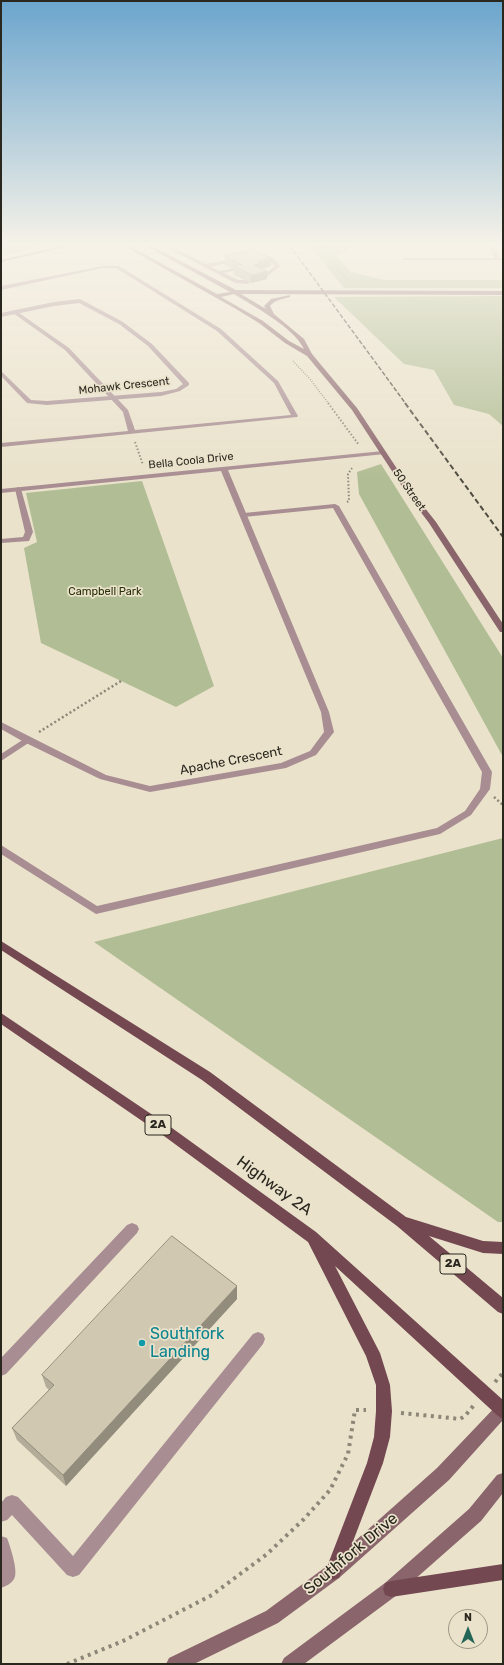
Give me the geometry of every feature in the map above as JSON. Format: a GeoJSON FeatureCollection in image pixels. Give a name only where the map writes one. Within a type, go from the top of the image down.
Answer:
{"type":"FeatureCollection","features":[{"type":"Feature","properties":{"kind":"main road","name":"50 Street"},"geometry":{"type":"LineString","coordinates":[[263,324],[287,342],[309,355],[331,378],[355,409],[410,494],[432,522],[503,630]]}},
{"type":"Feature","properties":{"kind":"main road","name":"50 Street"},"geometry":{"type":"LineString","coordinates":[[282,324],[302,340],[309,355]]}},
{"type":"Feature","properties":{"kind":"main road","name":"2A"},"geometry":{"type":"LineString","coordinates":[[1,945],[206,1076],[402,1222],[503,1307]]}},
{"type":"Feature","properties":{"kind":"main road","name":"Highway 2A"},"geometry":{"type":"LineString","coordinates":[[1,1018],[168,1132],[311,1236],[503,1410]]}},
{"type":"Feature","properties":{"kind":"main road"},"geometry":{"type":"LineString","coordinates":[[402,1222],[483,1246],[503,1248]]}},
{"type":"Feature","properties":{"kind":"main road"},"geometry":{"type":"LineString","coordinates":[[311,1236],[374,1353],[383,1385],[384,1411],[382,1437],[375,1464],[333,1572]]}},
{"type":"Feature","properties":{"kind":"main road","name":"Southfork Drive"},"geometry":{"type":"LineString","coordinates":[[175,1664],[272,1617],[333,1572],[443,1474],[503,1410]]}},
{"type":"Feature","properties":{"kind":"main road"},"geometry":{"type":"LineString","coordinates":[[290,1664],[391,1589],[475,1515],[503,1481]]}},
{"type":"Feature","properties":{"kind":"main road"},"geometry":{"type":"LineString","coordinates":[[391,1589],[503,1572]]}},
{"type":"Feature","properties":{"kind":"street"},"geometry":{"type":"LineString","coordinates":[[31,324],[67,349],[114,398],[126,411],[132,432]]}},
{"type":"Feature","properties":{"kind":"street","name":"Mohawk Crescent"},"geometry":{"type":"LineString","coordinates":[[1,373],[29,402],[48,403],[161,394],[178,390],[186,384],[150,345],[122,324]]}},
{"type":"Feature","properties":{"kind":"street"},"geometry":{"type":"LineString","coordinates":[[1,445],[295,416],[276,382],[219,330],[209,324]]}},
{"type":"Feature","properties":{"kind":"street","name":"Bella Coola Drive"},"geometry":{"type":"LineString","coordinates":[[1,491],[383,453]]}},
{"type":"Feature","properties":{"kind":"street","name":"Apache Crescent"},"geometry":{"type":"LineString","coordinates":[[1,725],[27,740],[103,777],[150,789],[283,766],[313,753],[329,732],[325,712],[270,584],[244,515],[224,469]]}},
{"type":"Feature","properties":{"kind":"street"},"geometry":{"type":"LineString","coordinates":[[1,541],[26,539],[29,532],[18,489]]}},
{"type":"Feature","properties":{"kind":"street"},"geometry":{"type":"LineString","coordinates":[[1,849],[96,910],[440,831],[468,813],[485,789],[487,772],[336,506],[244,515]]}},
{"type":"Feature","properties":{"kind":"street"},"geometry":{"type":"LineString","coordinates":[[1,758],[27,740]]}},
{"type":"Feature","properties":{"kind":"street"},"geometry":{"type":"LineString","coordinates":[[1,1369],[132,1229]]}},
{"type":"Feature","properties":{"kind":"street"},"geometry":{"type":"LineString","coordinates":[[1,1514],[12,1503],[73,1569],[258,1339]]}},
{"type":"Feature","properties":{"kind":"street"},"geometry":{"type":"LineString","coordinates":[[1,1544],[8,1574],[1,1580]]}},
{"type":"Feature","properties":{"kind":"path"},"geometry":{"type":"LineString","coordinates":[[291,358],[310,378],[366,455],[365,460],[350,468],[348,474],[349,501],[336,506]]}},
{"type":"Feature","properties":{"kind":"path"},"geometry":{"type":"LineString","coordinates":[[132,432],[144,468]]}},
{"type":"Feature","properties":{"kind":"path"},"geometry":{"type":"LineString","coordinates":[[27,740],[121,681]]}},
{"type":"Feature","properties":{"kind":"path"},"geometry":{"type":"LineString","coordinates":[[67,1664],[123,1641],[212,1595],[267,1554],[304,1519],[330,1490],[348,1454],[354,1410],[369,1410]]}},
{"type":"Feature","properties":{"kind":"path"},"geometry":{"type":"LineString","coordinates":[[396,1412],[460,1419],[465,1416]]}},
{"type":"Feature","properties":{"kind":"green space"},"geometry":{"type":"Polygon","coordinates":[[[362,324],[503,324],[503,426],[489,414],[454,405],[434,370],[404,364],[362,324]]]}},
{"type":"Feature","properties":{"kind":"green space"},"geometry":{"type":"Polygon","coordinates":[[[381,464],[503,658],[503,757],[359,494],[357,472],[381,464]]]}},
{"type":"Feature","properties":{"kind":"green space","name":"Campbell Park"},"geometry":{"type":"Polygon","coordinates":[[[142,481],[214,686],[176,707],[41,643],[24,548],[37,542],[26,493],[142,481]]]}},
{"type":"Feature","properties":{"kind":"green space"},"geometry":{"type":"Polygon","coordinates":[[[503,838],[503,1222],[498,1222],[94,942],[503,838]]]}},
{"type":"Feature","properties":{"kind":"building","name":"Southfork Landing"},"geometry":{"type":"Polygon","coordinates":[[[172,1236],[237,1286],[63,1475],[12,1428],[54,1385],[42,1375],[172,1236]]]}},
{"type":"Feature","properties":{"kind":"railway"},"geometry":{"type":"LineString","coordinates":[[347,324],[406,404]]}},
{"type":"Feature","properties":{"kind":"railway"},"geometry":{"type":"LineString","coordinates":[[405,403],[503,537]]}},
{"type":"Feature","properties":{"kind":"place","name":"Southfork Landing"},"geometry":{"type":"Point","coordinates":[142,1343]}}]}
